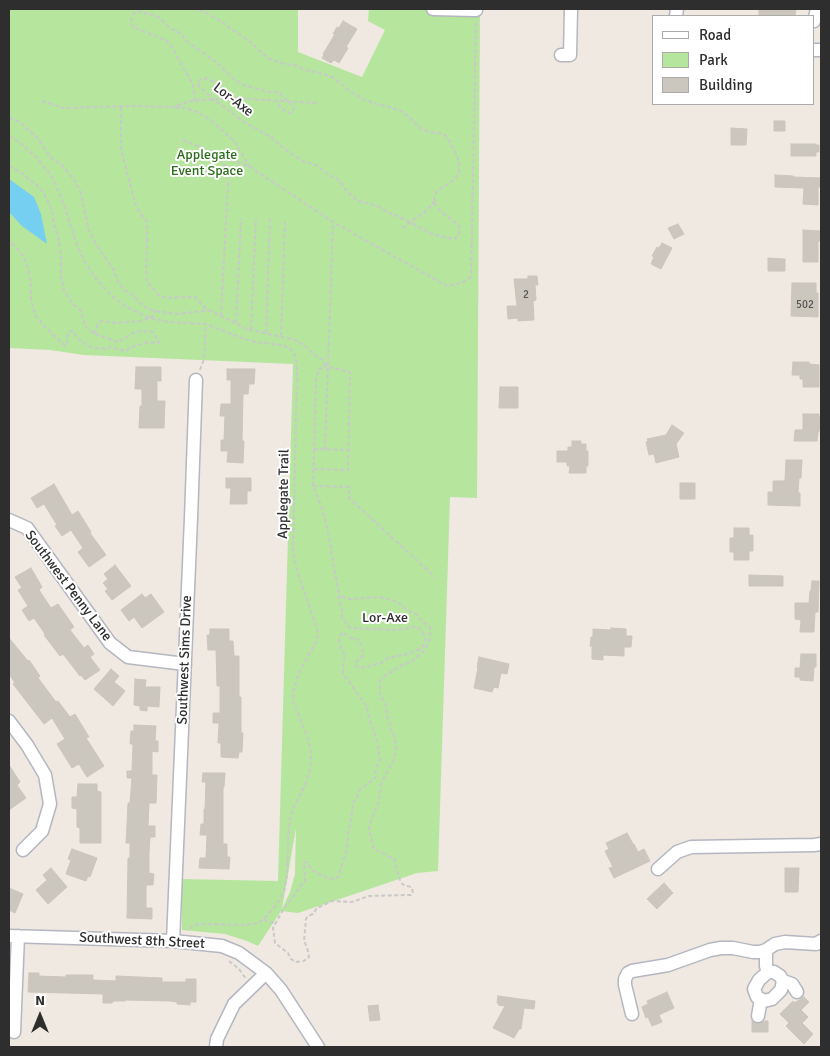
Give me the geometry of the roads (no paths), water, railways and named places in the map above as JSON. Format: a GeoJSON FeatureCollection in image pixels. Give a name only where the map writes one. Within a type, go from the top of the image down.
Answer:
{"type":"FeatureCollection","features":[{"type":"Feature","properties":{"kind":"street"},"geometry":{"type":"LineString","coordinates":[[434,9],[476,10]]}},
{"type":"Feature","properties":{"kind":"street"},"geometry":{"type":"LineString","coordinates":[[561,55],[570,55],[570,9]]}},
{"type":"Feature","properties":{"kind":"street","name":"Southwest Sims Drive"},"geometry":{"type":"LineString","coordinates":[[173,941],[196,380]]}},
{"type":"Feature","properties":{"kind":"street","name":"Southwest Penny Lane"},"geometry":{"type":"LineString","coordinates":[[9,520],[28,528],[110,643],[128,657],[185,664]]}},
{"type":"Feature","properties":{"kind":"street"},"geometry":{"type":"LineString","coordinates":[[9,721],[45,775],[50,804],[42,831],[23,850]]}},
{"type":"Feature","properties":{"kind":"street"},"geometry":{"type":"LineString","coordinates":[[658,869],[677,852],[691,847],[821,844]]}},
{"type":"Feature","properties":{"kind":"street"},"geometry":{"type":"LineString","coordinates":[[14,936],[14,1032]]}},
{"type":"Feature","properties":{"kind":"street","name":"Southwest 8th Street"},"geometry":{"type":"LineString","coordinates":[[14,936],[173,941],[222,946],[239,953],[266,972],[318,1047]]}},
{"type":"Feature","properties":{"kind":"street"},"geometry":{"type":"LineString","coordinates":[[632,1014],[625,979],[632,971],[668,965],[721,948],[734,948],[753,952],[766,950],[775,944],[785,942],[816,944],[821,941]]}},
{"type":"Feature","properties":{"kind":"street"},"geometry":{"type":"LineString","coordinates":[[766,950],[768,972]]}},
{"type":"Feature","properties":{"kind":"street"},"geometry":{"type":"LineString","coordinates":[[216,1047],[217,1039],[234,1004],[266,972]]}},
{"type":"Feature","properties":{"kind":"street"},"geometry":{"type":"LineString","coordinates":[[783,981],[781,990],[772,999],[764,1000],[757,997],[754,989],[759,980],[768,972],[774,972],[783,981],[792,984],[797,992]]}},
{"type":"Feature","properties":{"kind":"street"},"geometry":{"type":"LineString","coordinates":[[758,1016],[761,999]]}},
{"type":"Feature","properties":{"kind":"water"},"geometry":{"type":"Polygon","coordinates":[[[9,179],[34,197],[41,214],[47,244],[22,226],[9,212],[9,179]]]}},
{"type":"Feature","properties":{"kind":"park label","name":"Applegate Event Space"},"geometry":{"type":"Point","coordinates":[207,164]}}]}
